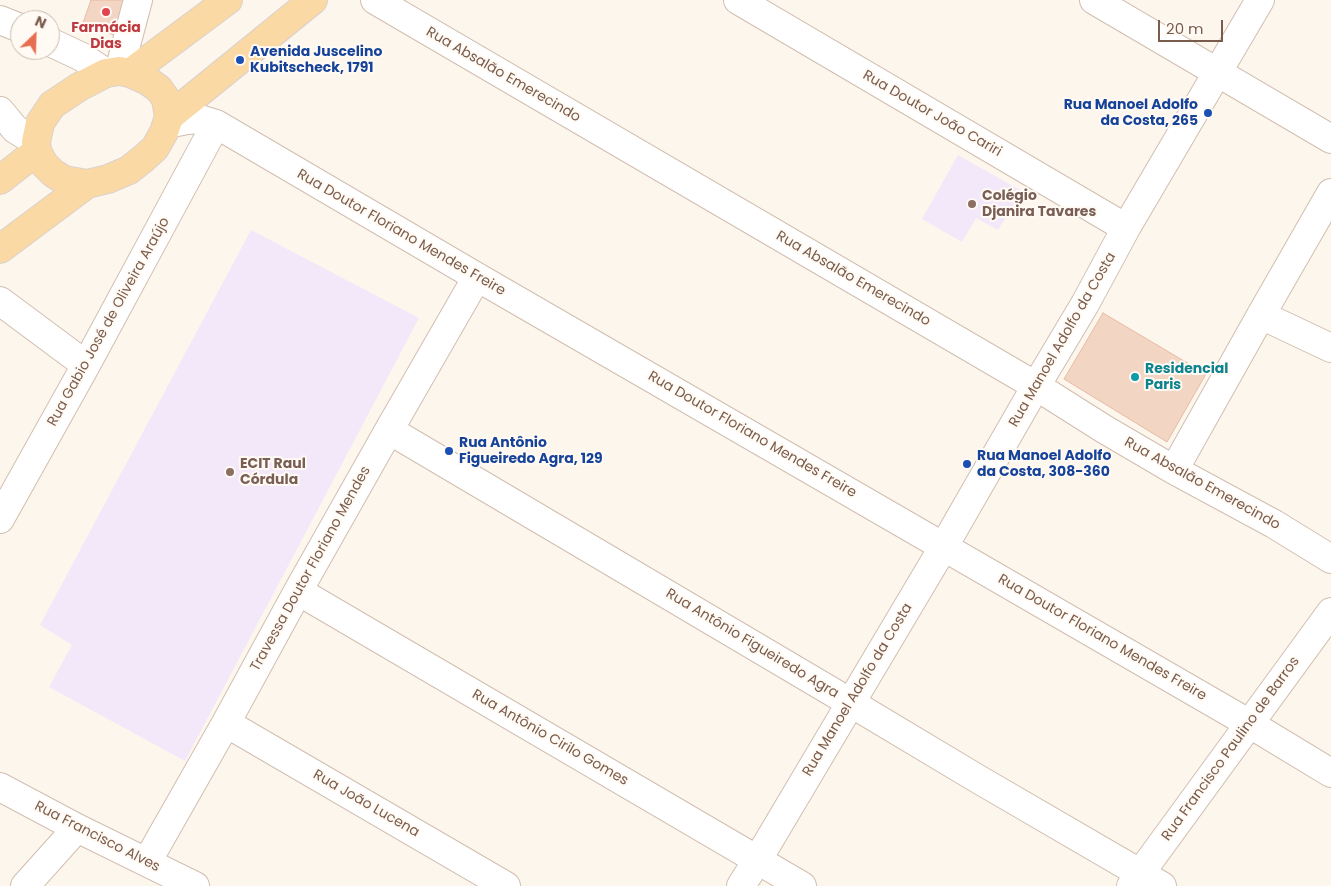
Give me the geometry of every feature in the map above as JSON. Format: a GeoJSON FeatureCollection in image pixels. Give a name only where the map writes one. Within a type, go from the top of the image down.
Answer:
{"type":"FeatureCollection","features":[{"type":"Feature","properties":{"kind":"main road"},"geometry":{"type":"LineString","coordinates":[[118,72],[148,81],[159,89],[166,100],[168,121],[164,132],[155,148],[129,170],[108,179],[87,184],[64,180],[44,164],[36,147],[40,123],[52,106],[79,88],[118,72],[228,0]]}},
{"type":"Feature","properties":{"kind":"main road"},"geometry":{"type":"LineString","coordinates":[[168,121],[313,0]]}},
{"type":"Feature","properties":{"kind":"main road"},"geometry":{"type":"LineString","coordinates":[[0,180],[36,147]]}},
{"type":"Feature","properties":{"kind":"main road"},"geometry":{"type":"LineString","coordinates":[[0,249],[87,184]]}},
{"type":"Feature","properties":{"kind":"street"},"geometry":{"type":"LineString","coordinates":[[60,47],[118,72],[138,0]]}},
{"type":"Feature","properties":{"kind":"street","name":"Rua Absalão Emerecindo"},"geometry":{"type":"LineString","coordinates":[[375,0],[1036,386],[1174,470],[1274,524],[1331,559]]}},
{"type":"Feature","properties":{"kind":"street","name":"Rua Doutor João Cariri"},"geometry":{"type":"LineString","coordinates":[[738,0],[1126,228]]}},
{"type":"Feature","properties":{"kind":"street"},"geometry":{"type":"LineString","coordinates":[[1094,0],[1331,138]]}},
{"type":"Feature","properties":{"kind":"street","name":"Rua Manoel Adolfo da Costa"},"geometry":{"type":"LineString","coordinates":[[741,886],[944,546],[1085,304],[1126,228],[1260,0]]}},
{"type":"Feature","properties":{"kind":"street"},"geometry":{"type":"LineString","coordinates":[[0,111],[15,129],[36,147]]}},
{"type":"Feature","properties":{"kind":"street","name":"Rua Doutor Floriano Mendes Freire"},"geometry":{"type":"LineString","coordinates":[[168,121],[200,119],[216,124],[1250,724],[1331,773]]}},
{"type":"Feature","properties":{"kind":"street","name":"Rua Gabio José de Oliveira Araújo"},"geometry":{"type":"LineString","coordinates":[[0,519],[86,365],[216,124]]}},
{"type":"Feature","properties":{"kind":"street"},"geometry":{"type":"LineString","coordinates":[[1174,470],[1331,193]]}},
{"type":"Feature","properties":{"kind":"street","name":"Travessa Doutor Floriano Mendes"},"geometry":{"type":"LineString","coordinates":[[147,862],[298,591],[477,277]]}},
{"type":"Feature","properties":{"kind":"street"},"geometry":{"type":"LineString","coordinates":[[0,300],[86,365]]}},
{"type":"Feature","properties":{"kind":"street"},"geometry":{"type":"LineString","coordinates":[[1261,315],[1331,348]]}},
{"type":"Feature","properties":{"kind":"street","name":"Rua Antônio Figueiredo Agra"},"geometry":{"type":"LineString","coordinates":[[389,430],[970,774],[1144,882]]}},
{"type":"Feature","properties":{"kind":"street","name":"Rua Antônio Cirilo Gomes"},"geometry":{"type":"LineString","coordinates":[[298,591],[802,886]]}},
{"type":"Feature","properties":{"kind":"street","name":"Rua Francisco Paulino de Barros"},"geometry":{"type":"LineString","coordinates":[[1144,882],[1250,724],[1331,612]]}},
{"type":"Feature","properties":{"kind":"street","name":"Rua João Lucena"},"geometry":{"type":"LineString","coordinates":[[226,723],[506,886]]}},
{"type":"Feature","properties":{"kind":"street","name":"Rua Francisco Alves"},"geometry":{"type":"LineString","coordinates":[[0,786],[77,828],[195,886]]}},
{"type":"Feature","properties":{"kind":"street"},"geometry":{"type":"LineString","coordinates":[[25,886],[77,828]]}},
{"type":"Feature","properties":{"kind":"shaded area","name":"Colégio Djanira Tavares"},"geometry":{"type":"Polygon","coordinates":[[[958,155],[1022,191],[998,230],[976,218],[962,242],[922,219],[958,155]]]}},
{"type":"Feature","properties":{"kind":"shaded area","name":"ECIT Raul Córdula"},"geometry":{"type":"Polygon","coordinates":[[[251,230],[419,318],[185,761],[49,687],[72,645],[40,625],[251,230]]]}},
{"type":"Feature","properties":{"kind":"building","name":"Farmácia Dias"},"geometry":{"type":"Polygon","coordinates":[[[91,0],[128,0],[116,36],[83,23],[91,0]]]}},
{"type":"Feature","properties":{"kind":"building","name":"Residencial Paris"},"geometry":{"type":"Polygon","coordinates":[[[1103,313],[1206,374],[1167,442],[1064,379],[1103,313]]]}},
{"type":"Feature","properties":{"kind":"place","name":"Farmácia Dias"},"geometry":{"type":"Point","coordinates":[106,12]}},
{"type":"Feature","properties":{"kind":"place","name":"Avenida Juscelino Kubitscheck, 1791"},"geometry":{"type":"Point","coordinates":[240,60]}},
{"type":"Feature","properties":{"kind":"place","name":"Rua Manoel Adolfo da Costa, 265"},"geometry":{"type":"Point","coordinates":[1208,113]}},
{"type":"Feature","properties":{"kind":"place","name":"Colégio Djanira Tavares"},"geometry":{"type":"Point","coordinates":[972,204]}},
{"type":"Feature","properties":{"kind":"place","name":"Residencial Paris"},"geometry":{"type":"Point","coordinates":[1135,377]}},
{"type":"Feature","properties":{"kind":"place","name":"Rua Antônio Figueiredo Agra, 129"},"geometry":{"type":"Point","coordinates":[449,451]}},
{"type":"Feature","properties":{"kind":"place","name":"Rua Manoel Adolfo da Costa, 308-360"},"geometry":{"type":"Point","coordinates":[967,464]}},
{"type":"Feature","properties":{"kind":"place","name":"ECIT Raul Córdula"},"geometry":{"type":"Point","coordinates":[230,472]}}]}
